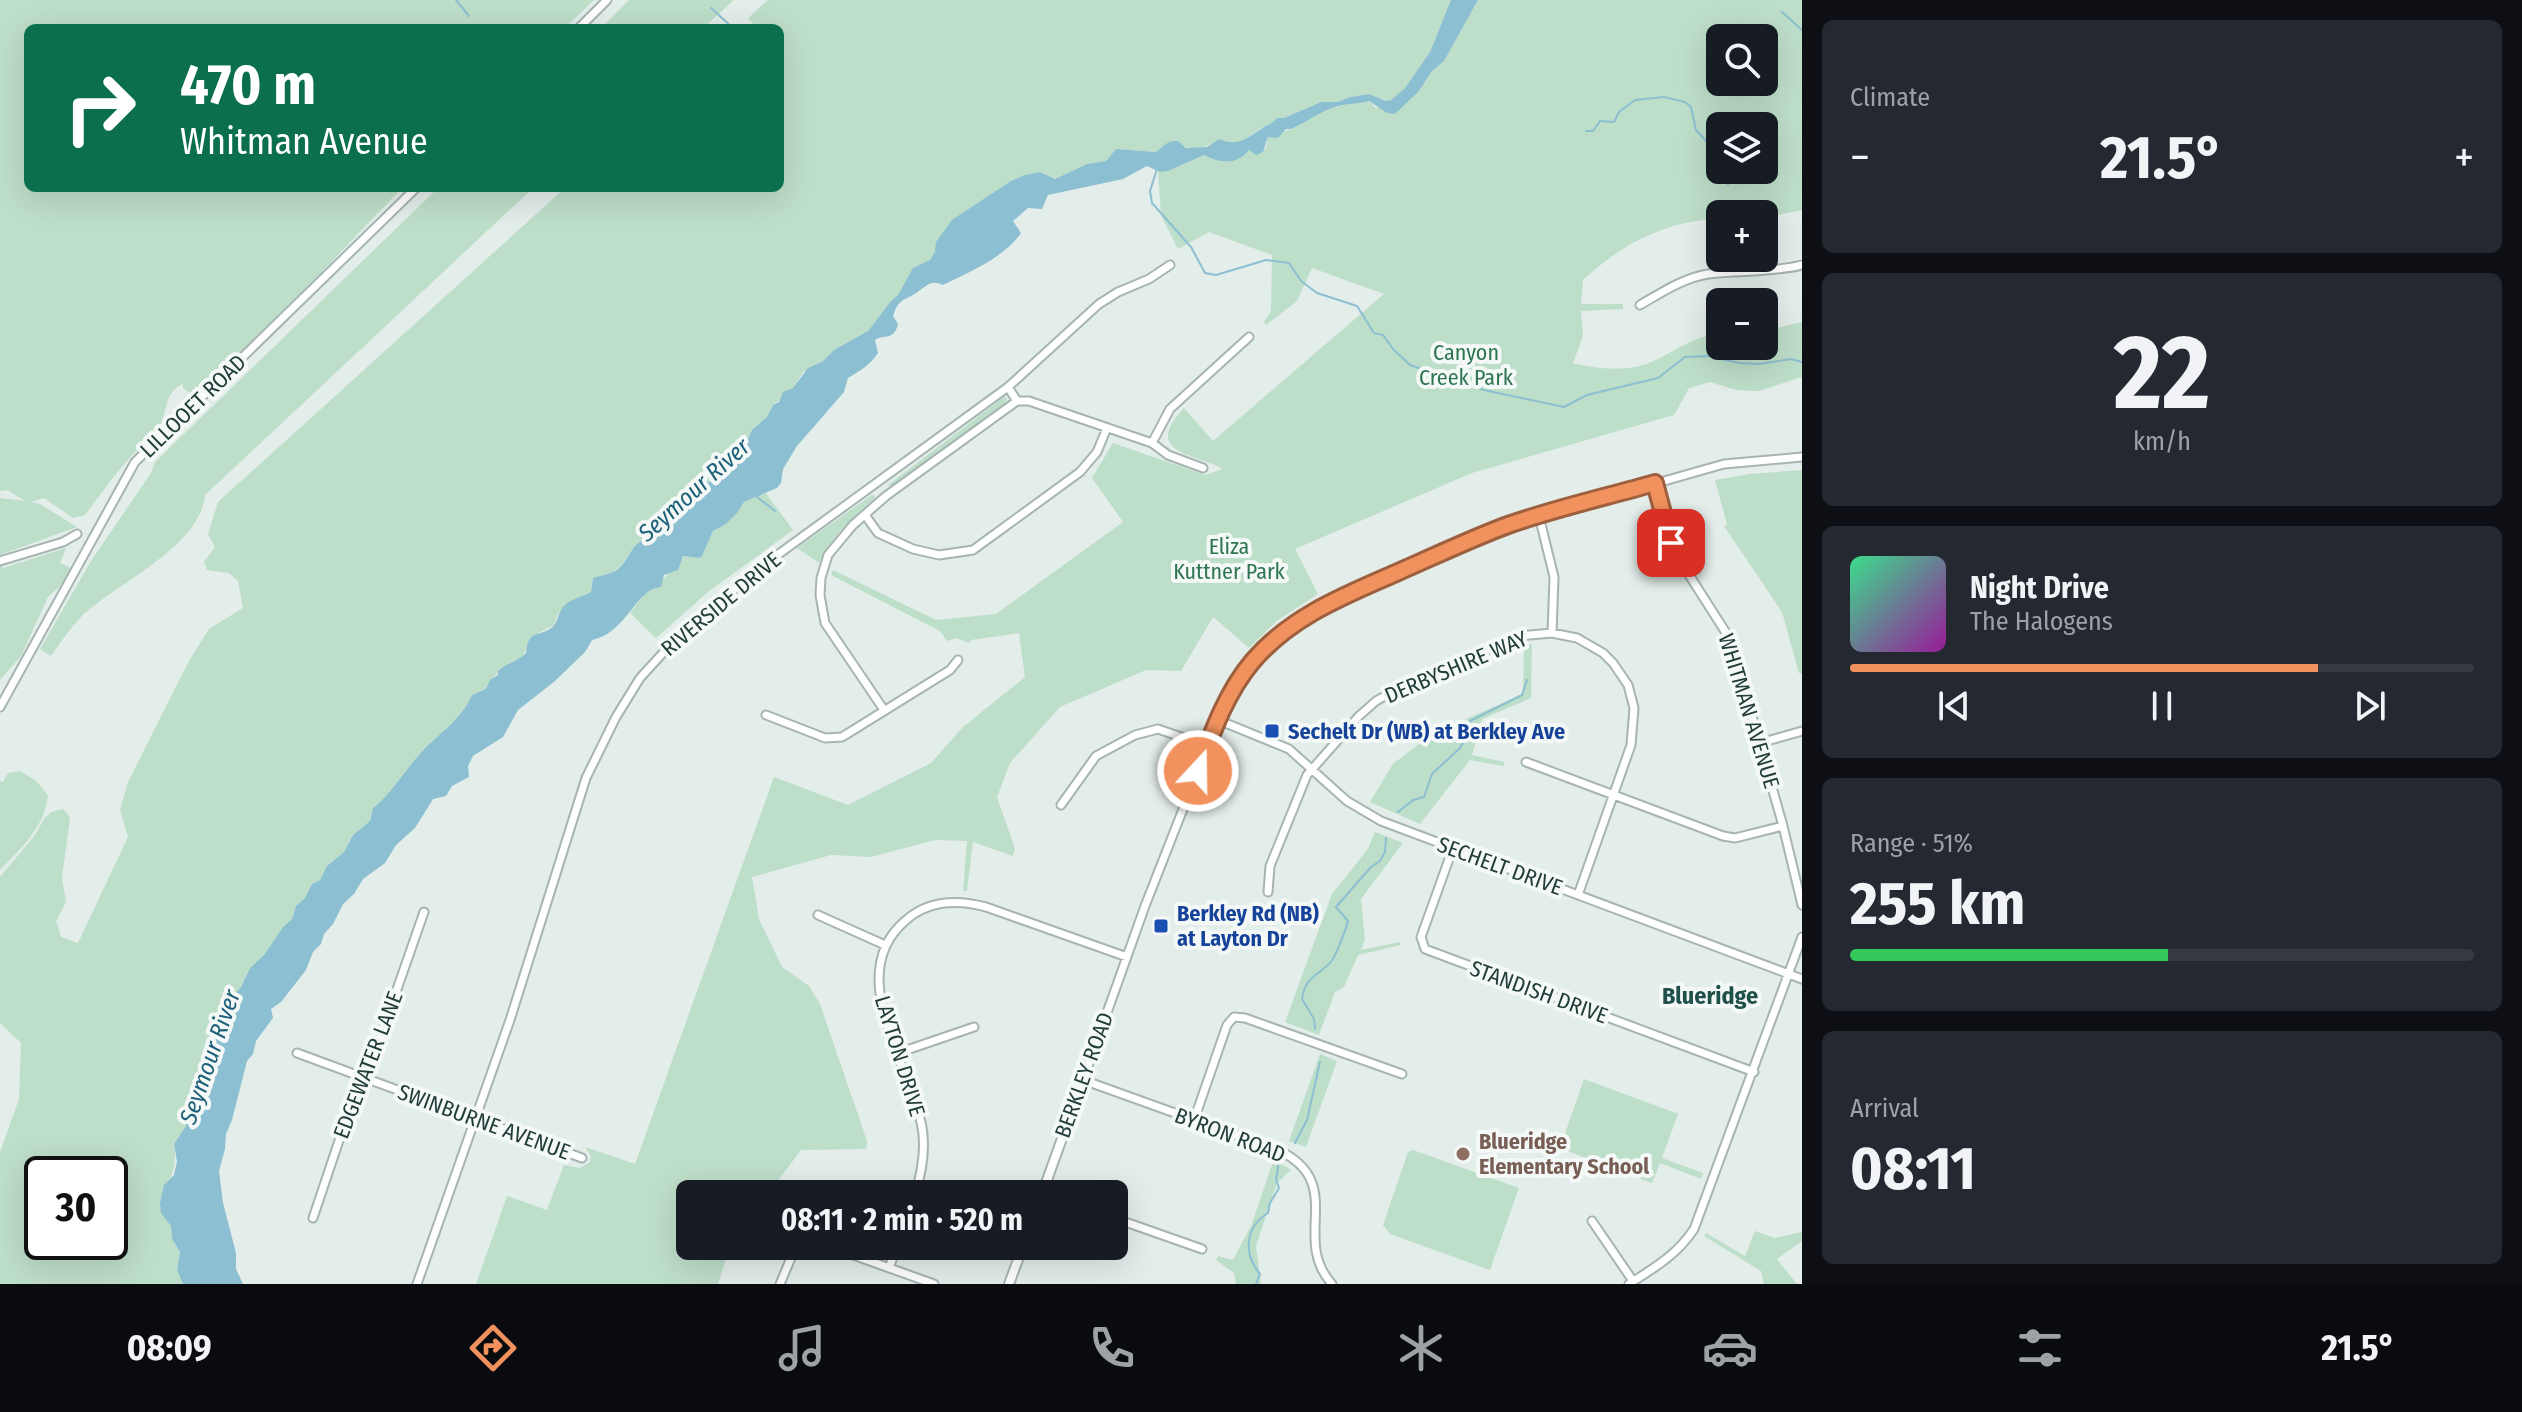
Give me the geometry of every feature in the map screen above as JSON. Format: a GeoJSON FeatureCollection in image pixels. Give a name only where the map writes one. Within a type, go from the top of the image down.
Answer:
{"type":"FeatureCollection","features":[{"type":"Feature","properties":{"kind":"street"},"geometry":{"type":"LineString","coordinates":[[583,24],[607,0]]}},
{"type":"Feature","properties":{"kind":"street","name":"LILLOOET ROAD"},"geometry":{"type":"LineString","coordinates":[[0,707],[135,462],[412,192]]}},
{"type":"Feature","properties":{"kind":"street","name":"RIVERSIDE DRIVE"},"geometry":{"type":"LineString","coordinates":[[417,1284],[510,1020],[586,778],[629,695],[649,666],[684,630],[776,556],[1008,387],[1099,304],[1170,265]]}},
{"type":"Feature","properties":{"kind":"street"},"geometry":{"type":"LineString","coordinates":[[1640,305],[1694,278],[1709,274],[1777,271],[1802,265]]}},
{"type":"Feature","properties":{"kind":"street"},"geometry":{"type":"LineString","coordinates":[[1152,443],[1170,409],[1249,337]]}},
{"type":"Feature","properties":{"kind":"street"},"geometry":{"type":"LineString","coordinates":[[1008,387],[1017,401]]}},
{"type":"Feature","properties":{"kind":"street"},"geometry":{"type":"LineString","coordinates":[[884,710],[825,623],[821,578],[828,555],[853,525],[886,496],[1017,401],[1029,401],[1152,443],[1168,455],[1203,468]]}},
{"type":"Feature","properties":{"kind":"street"},"geometry":{"type":"LineString","coordinates":[[865,515],[878,533],[913,549],[939,555],[973,550],[1080,472],[1097,452],[1107,428]]}},
{"type":"Feature","properties":{"kind":"street","name":"BERKLEY ROAD"},"geometry":{"type":"LineString","coordinates":[[1048,1180],[1127,957],[1218,720],[1232,691],[1251,664],[1281,633],[1337,598],[1480,537],[1539,516],[1724,464],[1802,457]]}},
{"type":"Feature","properties":{"kind":"street","name":"WHITMAN AVENUE"},"geometry":{"type":"LineString","coordinates":[[1655,483],[1677,556],[1730,639],[1802,905]]}},
{"type":"Feature","properties":{"kind":"street"},"geometry":{"type":"LineString","coordinates":[[877,484],[886,496]]}},
{"type":"Feature","properties":{"kind":"street"},"geometry":{"type":"LineString","coordinates":[[1539,516],[1554,577],[1552,633]]}},
{"type":"Feature","properties":{"kind":"street"},"geometry":{"type":"LineString","coordinates":[[0,561],[63,542],[77,534]]}},
{"type":"Feature","properties":{"kind":"street","name":"DERBYSHIRE WAY"},"geometry":{"type":"LineString","coordinates":[[1268,892],[1270,866],[1300,789],[1312,768],[1359,716],[1387,695],[1519,636],[1552,633],[1591,644],[1613,663],[1628,685],[1634,708],[1634,731],[1615,796],[1578,895]]}},
{"type":"Feature","properties":{"kind":"street"},"geometry":{"type":"LineString","coordinates":[[766,715],[834,739],[842,737],[950,670],[958,660]]}},
{"type":"Feature","properties":{"kind":"street","name":"SECHELT DRIVE"},"geometry":{"type":"LineString","coordinates":[[1218,720],[1276,743],[1301,758],[1362,811],[1381,821],[1802,979]]}},
{"type":"Feature","properties":{"kind":"street"},"geometry":{"type":"LineString","coordinates":[[1061,805],[1096,756],[1135,735],[1158,729],[1207,746]]}},
{"type":"Feature","properties":{"kind":"street"},"geometry":{"type":"LineString","coordinates":[[1760,743],[1802,731]]}},
{"type":"Feature","properties":{"kind":"street"},"geometry":{"type":"LineString","coordinates":[[1526,762],[1723,836],[1735,838],[1783,826]]}},
{"type":"Feature","properties":{"kind":"street","name":"STANDISH DRIVE"},"geometry":{"type":"LineString","coordinates":[[1453,848],[1421,937],[1425,949],[1754,1072]]}},
{"type":"Feature","properties":{"kind":"street"},"geometry":{"type":"LineString","coordinates":[[818,915],[885,945],[897,927],[917,911],[943,902],[964,902],[1127,957]]}},
{"type":"Feature","properties":{"kind":"street","name":"EDGEWATER LANE"},"geometry":{"type":"LineString","coordinates":[[313,1218],[357,1087],[366,1078],[424,912]]}},
{"type":"Feature","properties":{"kind":"street"},"geometry":{"type":"LineString","coordinates":[[1592,1221],[1631,1282],[1675,1253],[1694,1229],[1802,937]]}},
{"type":"Feature","properties":{"kind":"street","name":"LAYTON DRIVE"},"geometry":{"type":"LineString","coordinates":[[885,945],[878,968],[878,992],[923,1135],[919,1180]]}},
{"type":"Feature","properties":{"kind":"street"},"geometry":{"type":"LineString","coordinates":[[1194,1120],[1227,1025],[1234,1017],[1245,1018],[1402,1074]]}},
{"type":"Feature","properties":{"kind":"street"},"geometry":{"type":"LineString","coordinates":[[898,1053],[974,1027]]}},
{"type":"Feature","properties":{"kind":"street","name":"SWINBURNE AVENUE"},"geometry":{"type":"LineString","coordinates":[[297,1053],[582,1158]]}},
{"type":"Feature","properties":{"kind":"street","name":"BYRON ROAD"},"geometry":{"type":"LineString","coordinates":[[1083,1080],[1289,1155],[1307,1171],[1316,1195],[1317,1258],[1332,1284]]}},
{"type":"Feature","properties":{"kind":"street"},"geometry":{"type":"LineString","coordinates":[[1128,1223],[1202,1249]]}},
{"type":"Feature","properties":{"kind":"street"},"geometry":{"type":"LineString","coordinates":[[780,1284],[790,1260]]}},
{"type":"Feature","properties":{"kind":"street"},"geometry":{"type":"LineString","coordinates":[[867,1260],[934,1284]]}},
{"type":"Feature","properties":{"kind":"street"},"geometry":{"type":"LineString","coordinates":[[889,1268],[892,1260]]}},
{"type":"Feature","properties":{"kind":"street"},"geometry":{"type":"LineString","coordinates":[[1009,1284],[1018,1260]]}},
{"type":"Feature","properties":{"kind":"green space"},"geometry":{"type":"Polygon","coordinates":[[[0,0],[594,0],[569,24],[24,24],[24,192],[398,192],[318,276],[201,390],[191,394],[183,388],[183,384],[172,392],[155,434],[125,463],[85,515],[73,518],[44,498],[31,502],[40,504],[77,527],[0,555],[0,498],[25,501],[7,490],[0,491],[0,0]]]}},
{"type":"Feature","properties":{"kind":"green space"},"geometry":{"type":"Polygon","coordinates":[[[629,0],[734,0],[707,24],[605,24],[629,0]]]}},
{"type":"Feature","properties":{"kind":"green space"},"geometry":{"type":"Polygon","coordinates":[[[768,0],[1451,0],[1430,52],[1405,88],[1391,100],[1369,94],[1338,102],[1321,102],[1261,128],[1241,142],[1230,144],[1219,139],[1205,146],[1195,148],[1180,144],[1156,152],[1116,149],[1106,161],[1087,164],[1055,179],[1040,172],[1011,181],[992,194],[930,260],[913,269],[898,295],[868,331],[803,372],[793,389],[773,405],[767,417],[752,430],[744,447],[722,463],[710,483],[701,482],[671,518],[647,532],[646,540],[637,545],[616,570],[593,578],[591,592],[565,606],[554,625],[532,636],[522,658],[501,670],[486,689],[472,695],[455,720],[425,748],[373,808],[370,821],[353,835],[344,852],[327,866],[320,880],[312,884],[305,898],[296,906],[292,919],[250,968],[241,987],[231,998],[229,1014],[216,1029],[214,1051],[201,1063],[199,1078],[186,1106],[186,1126],[174,1144],[174,1168],[160,1202],[171,1226],[172,1239],[180,1252],[177,1270],[183,1284],[0,1284],[0,1152],[19,1099],[21,1043],[0,1023],[0,877],[35,835],[44,819],[51,812],[63,809],[70,817],[62,878],[66,902],[56,921],[61,937],[78,943],[128,837],[120,810],[128,782],[189,661],[209,629],[243,608],[238,581],[229,573],[207,570],[204,562],[215,547],[208,534],[218,502],[561,192],[784,192],[784,24],[753,24],[748,18],[768,0]]]}},
{"type":"Feature","properties":{"kind":"green space"},"geometry":{"type":"Polygon","coordinates":[[[1478,0],[1802,0],[1802,210],[1778,215],[1778,200],[1706,200],[1706,220],[1663,229],[1613,255],[1583,280],[1581,304],[1623,304],[1623,309],[1581,311],[1583,336],[1573,363],[1611,369],[1631,368],[1706,336],[1706,360],[1778,360],[1778,328],[1802,322],[1802,377],[1759,391],[1736,390],[1710,382],[1689,388],[1674,415],[1472,473],[1295,549],[1318,594],[1278,620],[1249,648],[1213,617],[1181,671],[1146,670],[1060,707],[1010,763],[997,797],[1015,849],[1013,856],[973,842],[967,891],[963,891],[967,841],[935,840],[871,857],[831,855],[752,877],[759,919],[782,967],[809,986],[820,1004],[867,1141],[866,1149],[801,1150],[778,1180],[676,1180],[676,1260],[726,1260],[718,1284],[476,1284],[507,1196],[547,1210],[564,1165],[580,1168],[590,1162],[591,1156],[585,1147],[635,1164],[774,777],[848,805],[931,763],[963,727],[1025,677],[1019,633],[971,640],[969,643],[957,638],[947,641],[940,631],[831,575],[833,570],[936,620],[996,614],[1123,522],[1092,478],[1113,443],[1205,475],[1223,469],[1187,455],[1170,443],[1168,435],[1172,423],[1184,408],[1213,441],[1384,294],[1312,268],[1297,301],[1266,325],[1264,322],[1271,311],[1272,255],[1209,232],[1178,249],[1161,215],[1158,172],[1168,171],[1204,155],[1216,160],[1234,161],[1249,150],[1266,149],[1268,137],[1338,106],[1369,101],[1376,108],[1419,91],[1431,71],[1444,61],[1478,0]]]}},
{"type":"Feature","properties":{"kind":"green space"},"geometry":{"type":"Polygon","coordinates":[[[434,192],[529,192],[205,495],[200,514],[189,531],[155,562],[82,616],[51,656],[40,649],[91,561],[151,473],[155,462],[434,192]]]}},
{"type":"Feature","properties":{"kind":"green space"},"geometry":{"type":"Polygon","coordinates":[[[1004,397],[1007,399],[1005,404],[892,486],[888,485],[1004,397]]]}},
{"type":"Feature","properties":{"kind":"green space"},"geometry":{"type":"Polygon","coordinates":[[[1802,470],[1802,673],[1799,673],[1782,612],[1724,526],[1727,524],[1715,480],[1802,470]]]}},
{"type":"Feature","properties":{"kind":"green space"},"geometry":{"type":"Polygon","coordinates":[[[765,492],[793,530],[708,592],[656,638],[630,613],[684,556],[702,556],[713,531],[726,524],[744,502],[765,492]]]}},
{"type":"Feature","properties":{"kind":"green space"},"geometry":{"type":"Polygon","coordinates":[[[873,494],[875,498],[836,536],[819,563],[797,548],[873,494]]]}},
{"type":"Feature","properties":{"kind":"green space"},"geometry":{"type":"Polygon","coordinates":[[[66,548],[60,563],[71,568],[61,585],[48,597],[21,656],[0,680],[0,564],[3,568],[66,548]]]}},
{"type":"Feature","properties":{"kind":"green space"},"geometry":{"type":"Polygon","coordinates":[[[1532,644],[1531,698],[1482,719],[1472,755],[1504,762],[1504,766],[1470,760],[1420,824],[1370,802],[1393,764],[1432,734],[1523,694],[1524,646],[1532,644]]]}},
{"type":"Feature","properties":{"kind":"green space"},"geometry":{"type":"Polygon","coordinates":[[[20,771],[36,781],[48,795],[46,806],[31,836],[0,870],[0,781],[3,782],[8,773],[20,771]]]}},
{"type":"Feature","properties":{"kind":"green space"},"geometry":{"type":"Polygon","coordinates":[[[1375,832],[1403,843],[1361,899],[1365,940],[1361,950],[1400,942],[1401,945],[1358,955],[1344,987],[1335,992],[1319,1035],[1285,1022],[1332,894],[1368,849],[1375,832]]]}},
{"type":"Feature","properties":{"kind":"green space"},"geometry":{"type":"Polygon","coordinates":[[[1320,1054],[1337,1061],[1306,1147],[1289,1141],[1320,1054]]]}},
{"type":"Feature","properties":{"kind":"green space"},"geometry":{"type":"Polygon","coordinates":[[[1584,1079],[1678,1114],[1662,1158],[1703,1173],[1701,1179],[1660,1163],[1652,1183],[1560,1148],[1584,1079]]]}},
{"type":"Feature","properties":{"kind":"green space"},"geometry":{"type":"Polygon","coordinates":[[[1413,1150],[1519,1188],[1490,1270],[1390,1234],[1383,1225],[1408,1152],[1413,1150]]]}},
{"type":"Feature","properties":{"kind":"green space"},"geometry":{"type":"Polygon","coordinates":[[[1274,1159],[1291,1170],[1277,1183],[1256,1246],[1261,1284],[1236,1284],[1234,1273],[1216,1260],[1218,1256],[1233,1260],[1251,1226],[1274,1159]]]}},
{"type":"Feature","properties":{"kind":"green space"},"geometry":{"type":"Polygon","coordinates":[[[1755,1231],[1775,1238],[1802,1232],[1802,1241],[1777,1259],[1797,1284],[1764,1284],[1761,1271],[1704,1236],[1706,1233],[1745,1256],[1755,1231]]]}},
{"type":"Feature","properties":{"kind":"water","name":"Seymour River"},"geometry":{"type":"Polygon","coordinates":[[[1451,0],[1478,0],[1444,61],[1395,114],[1387,113],[1369,101],[1336,107],[1286,129],[1278,138],[1268,137],[1263,152],[1256,155],[1249,150],[1240,158],[1228,162],[1204,155],[1168,171],[1160,172],[1147,166],[1123,179],[1048,195],[1042,209],[1028,208],[1013,221],[1021,233],[1006,250],[943,285],[928,284],[901,302],[893,316],[898,324],[894,333],[875,340],[878,353],[868,365],[848,378],[844,392],[797,446],[783,469],[777,488],[744,502],[726,524],[713,531],[702,556],[683,556],[678,570],[664,575],[661,587],[644,595],[614,629],[592,640],[585,652],[555,681],[518,710],[503,737],[473,756],[468,766],[469,777],[452,786],[446,796],[433,799],[415,828],[396,845],[385,863],[363,879],[343,904],[321,944],[313,952],[306,970],[281,1002],[271,1009],[273,1018],[256,1041],[253,1054],[247,1061],[226,1134],[219,1171],[223,1203],[236,1253],[236,1269],[243,1284],[183,1284],[177,1270],[180,1252],[172,1239],[171,1226],[161,1213],[160,1203],[164,1185],[174,1175],[177,1161],[174,1144],[186,1126],[186,1106],[199,1078],[201,1063],[214,1051],[216,1029],[229,1014],[231,998],[241,987],[250,968],[292,919],[296,906],[305,898],[312,884],[320,880],[327,866],[344,852],[353,835],[370,821],[373,808],[425,748],[455,720],[472,695],[486,689],[498,671],[526,653],[530,639],[550,629],[566,604],[591,592],[593,578],[618,569],[637,545],[646,539],[647,532],[678,512],[701,482],[711,482],[722,463],[744,447],[752,430],[767,417],[783,392],[793,388],[808,368],[868,331],[898,295],[913,268],[930,260],[936,242],[952,220],[1011,181],[1040,172],[1055,179],[1087,164],[1106,161],[1116,149],[1156,152],[1174,141],[1186,148],[1207,147],[1219,139],[1236,142],[1277,118],[1321,102],[1338,102],[1369,94],[1391,100],[1405,88],[1430,52],[1451,0]]]}},
{"type":"Feature","properties":{"kind":"waterway"},"geometry":{"type":"LineString","coordinates":[[456,0],[469,16]]}},
{"type":"Feature","properties":{"kind":"waterway"},"geometry":{"type":"LineString","coordinates":[[711,8],[729,24]]}},
{"type":"Feature","properties":{"kind":"waterway"},"geometry":{"type":"LineString","coordinates":[[1782,12],[1802,30]]}},
{"type":"Feature","properties":{"kind":"waterway"},"geometry":{"type":"LineString","coordinates":[[1586,131],[1593,131],[1600,121],[1614,122],[1619,112],[1635,100],[1664,97],[1685,102],[1691,107],[1696,130],[1706,141]]}},
{"type":"Feature","properties":{"kind":"waterway"},"geometry":{"type":"LineString","coordinates":[[1157,169],[1150,191],[1152,203],[1191,247],[1205,273],[1216,275],[1266,260],[1289,263],[1301,281],[1317,293],[1357,306],[1374,333],[1383,335],[1410,365],[1484,390],[1564,407],[1587,395],[1658,378],[1685,357],[1708,356],[1759,364],[1791,359],[1802,362]]}},
{"type":"Feature","properties":{"kind":"waterway"},"geometry":{"type":"LineString","coordinates":[[757,497],[775,511]]}},
{"type":"Feature","properties":{"kind":"waterway"},"geometry":{"type":"LineString","coordinates":[[1398,812],[1413,800],[1424,797],[1432,774],[1460,748],[1468,734],[1470,721],[1522,695],[1527,680]]}},
{"type":"Feature","properties":{"kind":"waterway"},"geometry":{"type":"LineString","coordinates":[[1315,1029],[1314,1019],[1302,999],[1304,991],[1310,979],[1333,959],[1343,935],[1348,921],[1336,907],[1380,861],[1385,852],[1386,838]]}},
{"type":"Feature","properties":{"kind":"waterway"},"geometry":{"type":"LineString","coordinates":[[1295,1143],[1307,1120],[1320,1062]]}},
{"type":"Feature","properties":{"kind":"waterway"},"geometry":{"type":"LineString","coordinates":[[1256,1284],[1260,1274],[1251,1258],[1249,1241],[1255,1226],[1268,1213],[1279,1188],[1276,1179],[1279,1162]]}},
{"type":"Feature","properties":{"kind":"place","name":"Sechelt Dr (WB) at Berkley Ave"},"geometry":{"type":"Point","coordinates":[1272,731]}},
{"type":"Feature","properties":{"kind":"place","name":"Berkley Rd (NB) at Layton Dr"},"geometry":{"type":"Point","coordinates":[1161,926]}},
{"type":"Feature","properties":{"kind":"place","name":"Blueridge Elementary School"},"geometry":{"type":"Point","coordinates":[1463,1154]}},
{"type":"Feature","properties":{"kind":"district","name":"Blueridge"},"geometry":{"type":"Point","coordinates":[1710,996]}},
{"type":"Feature","properties":{"kind":"route"},"geometry":{"type":"LineString","coordinates":[[1198,771],[1232,691],[1251,664],[1281,633],[1337,598],[1509,525],[1655,483],[1671,543]]}},
{"type":"Feature","properties":{"kind":"park label","name":"Canyon Creek Park"},"geometry":{"type":"Point","coordinates":[1466,364]}},
{"type":"Feature","properties":{"kind":"park label","name":"Eliza Kuttner Park"},"geometry":{"type":"Point","coordinates":[1229,558]}}]}
